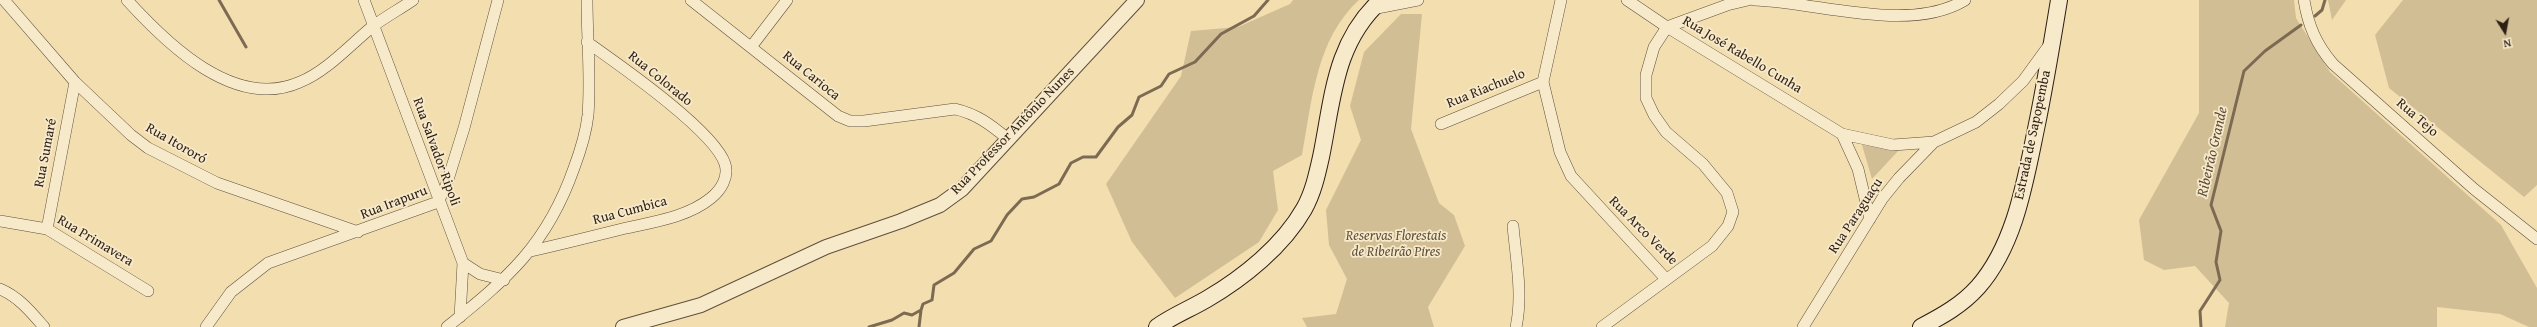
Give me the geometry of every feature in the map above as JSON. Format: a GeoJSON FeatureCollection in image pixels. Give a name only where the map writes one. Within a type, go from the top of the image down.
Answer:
{"type":"FeatureCollection","features":[{"type":"Feature","properties":{"kind":"main road","name":"Estrada de Sapopemba"},"geometry":{"type":"LineString","coordinates":[[1921,327],[1953,310],[1978,287],[2003,244],[2024,191],[2053,41],[2059,0]]}},
{"type":"Feature","properties":{"kind":"main road"},"geometry":{"type":"LineString","coordinates":[[1157,327],[1207,299],[1239,278],[1284,236],[1304,209],[1315,184],[1329,117],[1335,76],[1341,56],[1351,38],[1376,4]]}},
{"type":"Feature","properties":{"kind":"street","name":"Rua Itororó"},"geometry":{"type":"LineString","coordinates":[[4,0],[75,82],[131,135],[154,151],[217,183],[358,232]]}},
{"type":"Feature","properties":{"kind":"street"},"geometry":{"type":"LineString","coordinates":[[127,0],[156,31],[181,53],[241,86],[257,89],[277,89],[300,83],[314,74],[374,25],[413,0]]}},
{"type":"Feature","properties":{"kind":"street","name":"Rua Salvador Ripoli"},"geometry":{"type":"LineString","coordinates":[[364,0],[438,202],[463,263],[460,317]]}},
{"type":"Feature","properties":{"kind":"street","name":"Rua Irapuru"},"geometry":{"type":"LineString","coordinates":[[206,327],[231,292],[268,263],[358,232],[438,202],[446,186],[457,150],[498,0]]}},
{"type":"Feature","properties":{"kind":"street"},"geometry":{"type":"LineString","coordinates":[[447,327],[504,280],[531,251],[559,205],[579,155],[588,117],[587,0]]}},
{"type":"Feature","properties":{"kind":"street"},"geometry":{"type":"LineString","coordinates":[[752,47],[787,0]]}},
{"type":"Feature","properties":{"kind":"street","name":"Rua Professor Antônio Nunes"},"geometry":{"type":"LineString","coordinates":[[623,327],[701,305],[826,247],[901,221],[940,205],[962,188],[1137,0]]}},
{"type":"Feature","properties":{"kind":"street"},"geometry":{"type":"LineString","coordinates":[[1376,4],[1418,0]]}},
{"type":"Feature","properties":{"kind":"street","name":"Rua Arco Verde"},"geometry":{"type":"LineString","coordinates":[[1561,0],[1543,82],[1560,152],[1572,176],[1666,279],[1722,236],[1728,226],[1733,212],[1727,193],[1718,180],[1666,132],[1646,98],[1646,75],[1654,47],[1667,27]]}},
{"type":"Feature","properties":{"kind":"street","name":"Rua José Rabello Cunha"},"geometry":{"type":"LineString","coordinates":[[1627,0],[1667,27],[1842,134],[1893,145],[1934,142]]}},
{"type":"Feature","properties":{"kind":"street"},"geometry":{"type":"LineString","coordinates":[[1667,27],[1727,5],[1748,0]]}},
{"type":"Feature","properties":{"kind":"street"},"geometry":{"type":"LineString","coordinates":[[1754,0],[1909,17],[1944,11],[1965,0]]}},
{"type":"Feature","properties":{"kind":"street","name":"Rua Tejo"},"geometry":{"type":"LineString","coordinates":[[2304,0],[2307,18],[2314,37],[2333,64],[2474,189],[2537,239]]}},
{"type":"Feature","properties":{"kind":"street","name":"Rua Carioca"},"geometry":{"type":"LineString","coordinates":[[695,4],[752,47],[826,108],[850,120],[891,119],[941,109],[955,109],[970,112],[983,119],[1008,139]]}},
{"type":"Feature","properties":{"kind":"street","name":"Rua Paraguaçu"},"geometry":{"type":"LineString","coordinates":[[1803,327],[1870,219],[1899,178],[1934,142],[1976,122],[1999,104],[2023,81],[2053,41]]}},
{"type":"Feature","properties":{"kind":"street","name":"Rua Colorado"},"geometry":{"type":"LineString","coordinates":[[587,42],[646,85],[708,138],[725,165],[726,179]]}},
{"type":"Feature","properties":{"kind":"street","name":"Rua Sumaré"},"geometry":{"type":"LineString","coordinates":[[47,229],[75,82]]}},
{"type":"Feature","properties":{"kind":"street","name":"Rua Riachuelo"},"geometry":{"type":"LineString","coordinates":[[1441,124],[1543,82]]}},
{"type":"Feature","properties":{"kind":"street"},"geometry":{"type":"LineString","coordinates":[[1842,134],[1858,168],[1870,219]]}},
{"type":"Feature","properties":{"kind":"street","name":"Rua Cumbica"},"geometry":{"type":"LineString","coordinates":[[531,251],[666,218],[687,211],[710,199],[719,191],[726,179]]}},
{"type":"Feature","properties":{"kind":"street","name":"Rua Primavera"},"geometry":{"type":"LineString","coordinates":[[0,221],[47,229],[148,291]]}},
{"type":"Feature","properties":{"kind":"street"},"geometry":{"type":"LineString","coordinates":[[1513,226],[1518,270],[1518,317],[1516,327]]}},
{"type":"Feature","properties":{"kind":"street"},"geometry":{"type":"LineString","coordinates":[[463,263],[490,278],[504,280]]}},
{"type":"Feature","properties":{"kind":"street"},"geometry":{"type":"LineString","coordinates":[[1602,327],[1666,279]]}},
{"type":"Feature","properties":{"kind":"street"},"geometry":{"type":"LineString","coordinates":[[0,289],[25,305],[44,327]]}},
{"type":"Feature","properties":{"kind":"street"},"geometry":{"type":"LineString","coordinates":[[439,327],[444,327]]}},
{"type":"Feature","properties":{"kind":"green space"},"geometry":{"type":"Polygon","coordinates":[[[1293,0],[1359,0],[1333,33],[1325,52],[1313,93],[1302,155],[1273,171],[1278,210],[1259,242],[1175,298],[1132,242],[1106,184],[1181,76],[1191,31],[1238,27],[1290,4],[1293,0]]]}},
{"type":"Feature","properties":{"kind":"green space"},"geometry":{"type":"Polygon","coordinates":[[[2199,0],[2294,0],[2296,18],[2330,72],[2501,225],[2537,288],[2537,327],[2529,327],[2500,314],[2437,307],[2437,327],[2225,327],[2229,303],[2195,266],[2164,270],[2144,260],[2139,220],[2199,113],[2199,0]]]}},
{"type":"Feature","properties":{"kind":"green space"},"geometry":{"type":"Polygon","coordinates":[[[2328,0],[2346,0],[2332,20],[2328,0]]]}},
{"type":"Feature","properties":{"kind":"green space"},"geometry":{"type":"Polygon","coordinates":[[[2403,0],[2537,0],[2537,185],[2524,197],[2389,88],[2375,35],[2403,0]]]}},
{"type":"Feature","properties":{"kind":"green space","name":"Reservas Florestais de Ribeirão Pires"},"geometry":{"type":"Polygon","coordinates":[[[1401,14],[1422,14],[1411,129],[1439,203],[1454,215],[1465,246],[1428,307],[1434,327],[1307,327],[1302,318],[1336,314],[1347,279],[1329,245],[1326,210],[1361,140],[1350,106],[1364,52],[1401,14]]]}},
{"type":"Feature","properties":{"kind":"green space"},"geometry":{"type":"Polygon","coordinates":[[[1862,145],[1899,150],[1872,179],[1862,145]]]}},
{"type":"Feature","properties":{"kind":"waterway"},"geometry":{"type":"LineString","coordinates":[[219,0],[246,47]]}},
{"type":"Feature","properties":{"kind":"waterway"},"geometry":{"type":"LineString","coordinates":[[869,327],[892,320],[904,313],[912,315],[921,310],[923,304],[932,300],[934,285],[954,273],[974,249],[991,241],[1007,215],[1022,199],[1034,197],[1059,184],[1071,163],[1083,157],[1096,157],[1118,127],[1132,115],[1139,97],[1161,86],[1169,74],[1195,62],[1221,34],[1254,16],[1268,0]]}},
{"type":"Feature","properties":{"kind":"waterway","name":"Ribeirão Grande"},"geometry":{"type":"LineString","coordinates":[[2315,16],[2322,10],[2325,0]]}},
{"type":"Feature","properties":{"kind":"waterway","name":"Ribeirão Grande"},"geometry":{"type":"LineString","coordinates":[[2201,327],[2200,311],[2220,280],[2216,262],[2221,231],[2211,205],[2244,71],[2265,51],[2301,25]]}},
{"type":"Feature","properties":{"kind":"waterway"},"geometry":{"type":"LineString","coordinates":[[919,327],[921,310]]}}]}
